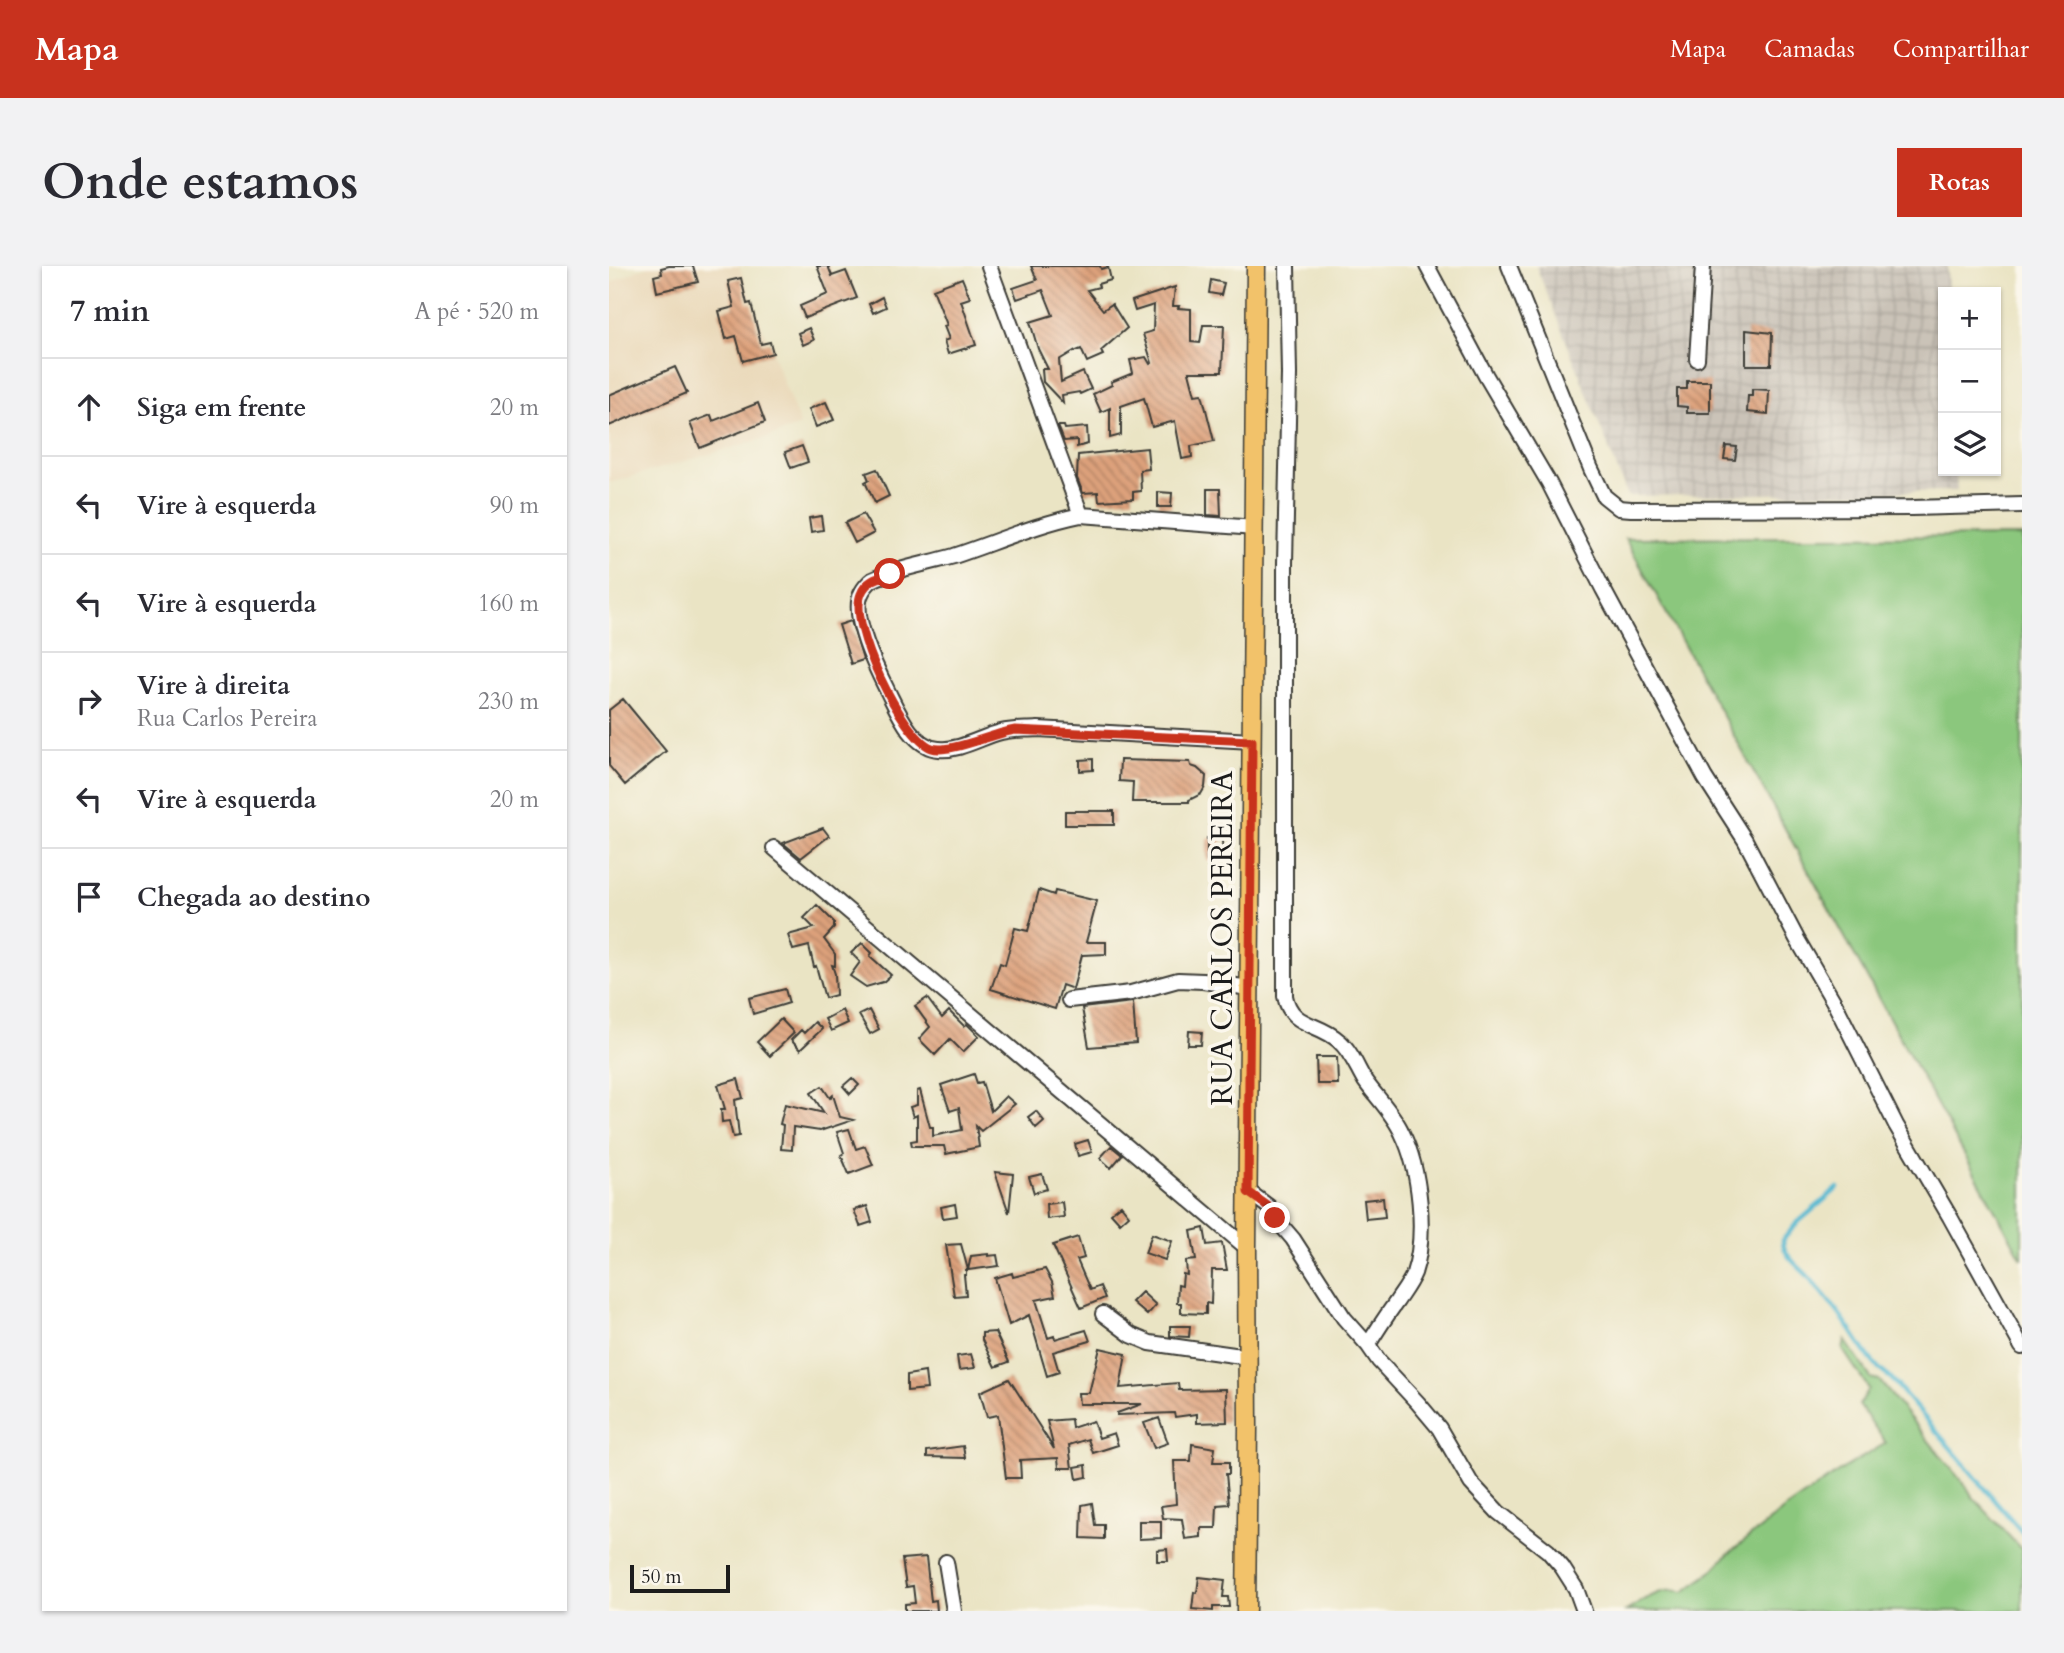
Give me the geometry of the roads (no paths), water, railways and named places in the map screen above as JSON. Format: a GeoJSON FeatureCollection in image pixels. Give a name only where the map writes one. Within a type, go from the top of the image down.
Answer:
{"type":"FeatureCollection","features":[{"type":"Feature","properties":{"kind":"main road","name":"RUA CARLOS PEREIRA"},"geometry":{"type":"LineString","coordinates":[[1246,1611],[1256,266]]}},
{"type":"Feature","properties":{"kind":"street"},"geometry":{"type":"LineString","coordinates":[[989,266],[1081,515]]}},
{"type":"Feature","properties":{"kind":"street"},"geometry":{"type":"LineString","coordinates":[[1287,266],[1289,374],[1285,563],[1285,996],[1287,1007],[1293,1015],[1308,1026],[1339,1041],[1391,1114],[1403,1134],[1419,1199],[1419,1255],[1412,1277],[1368,1345]]}},
{"type":"Feature","properties":{"kind":"street"},"geometry":{"type":"LineString","coordinates":[[1427,266],[1486,376],[1549,483],[1602,589],[1705,778],[1745,840],[1835,1004],[1896,1125],[2022,1347]]}},
{"type":"Feature","properties":{"kind":"street"},"geometry":{"type":"LineString","coordinates":[[1509,266],[1591,469],[1604,496],[1619,508],[2022,506]]}},
{"type":"Feature","properties":{"kind":"street"},"geometry":{"type":"LineString","coordinates":[[1697,359],[1703,266]]}},
{"type":"Feature","properties":{"kind":"street"},"geometry":{"type":"LineString","coordinates":[[1252,741],[1015,730],[955,747],[932,748],[917,738],[909,728],[876,669],[867,645],[858,605],[861,593],[870,581],[954,556],[1060,519],[1081,515],[1255,528]]}},
{"type":"Feature","properties":{"kind":"street"},"geometry":{"type":"LineString","coordinates":[[774,848],[1247,1248]]}},
{"type":"Feature","properties":{"kind":"street"},"geometry":{"type":"LineString","coordinates":[[1069,1000],[1132,993],[1178,980],[1249,988]]}},
{"type":"Feature","properties":{"kind":"street"},"geometry":{"type":"LineString","coordinates":[[1248,1192],[1269,1207],[1344,1318],[1439,1428],[1471,1483],[1486,1501],[1548,1551],[1562,1567],[1576,1589],[1584,1611]]}},
{"type":"Feature","properties":{"kind":"street"},"geometry":{"type":"LineString","coordinates":[[1103,1314],[1131,1335],[1150,1343],[1248,1357]]}},
{"type":"Feature","properties":{"kind":"street"},"geometry":{"type":"LineString","coordinates":[[946,1562],[954,1611]]}},
{"type":"Feature","properties":{"kind":"waterway"},"geometry":{"type":"LineString","coordinates":[[1838,1188],[1796,1224],[1783,1240],[1785,1250],[1833,1305],[1872,1360],[1891,1378],[2022,1532]]}}]}
